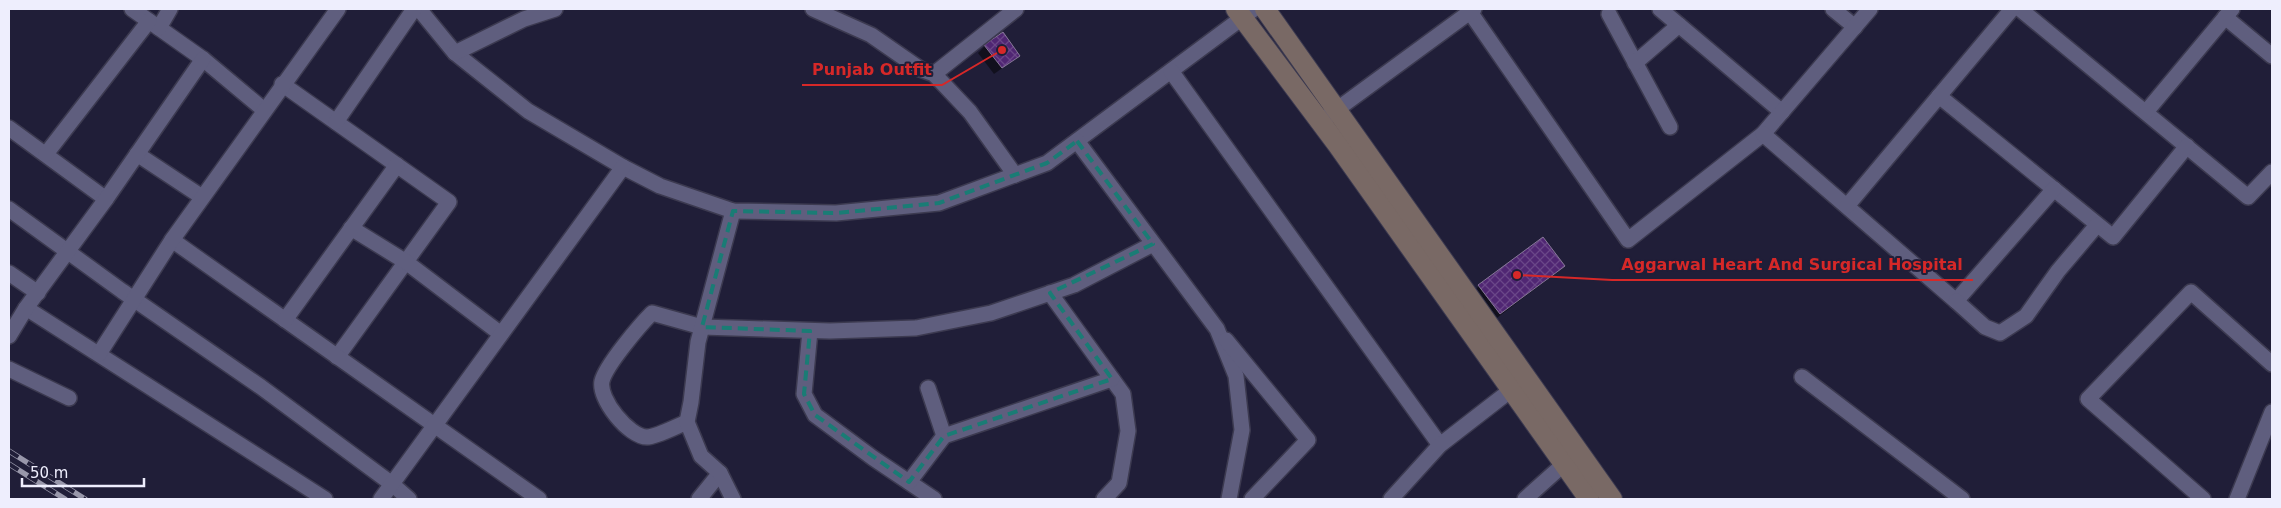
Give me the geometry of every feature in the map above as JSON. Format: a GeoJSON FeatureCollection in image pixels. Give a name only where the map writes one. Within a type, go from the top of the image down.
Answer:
{"type":"FeatureCollection","features":[{"type":"Feature","properties":{"kind":"main road"},"geometry":{"type":"LineString","coordinates":[[1265,9],[1612,499]]}},
{"type":"Feature","properties":{"kind":"main road"},"geometry":{"type":"LineString","coordinates":[[1244,12],[1320,122],[1589,499]]}},
{"type":"Feature","properties":{"kind":"street"},"geometry":{"type":"LineString","coordinates":[[132,9],[203,59],[264,110]]}},
{"type":"Feature","properties":{"kind":"street"},"geometry":{"type":"LineString","coordinates":[[46,154],[154,24],[170,9]]}},
{"type":"Feature","properties":{"kind":"street"},"geometry":{"type":"LineString","coordinates":[[99,354],[172,240],[282,84],[338,9]]}},
{"type":"Feature","properties":{"kind":"street"},"geometry":{"type":"LineString","coordinates":[[336,122],[414,9]]}},
{"type":"Feature","properties":{"kind":"street"},"geometry":{"type":"LineString","coordinates":[[420,9],[455,53],[528,111],[623,167],[660,186],[733,211],[836,213],[939,203],[1048,163],[1171,71],[1244,12]]}},
{"type":"Feature","properties":{"kind":"street"},"geometry":{"type":"LineString","coordinates":[[455,53],[524,19],[555,9]]}},
{"type":"Feature","properties":{"kind":"street"},"geometry":{"type":"LineString","coordinates":[[814,9],[871,35],[920,70],[934,74],[970,112],[1015,175]]}},
{"type":"Feature","properties":{"kind":"street"},"geometry":{"type":"LineString","coordinates":[[934,74],[1016,9]]}},
{"type":"Feature","properties":{"kind":"street"},"geometry":{"type":"LineString","coordinates":[[1660,9],[1782,112]]}},
{"type":"Feature","properties":{"kind":"street"},"geometry":{"type":"LineString","coordinates":[[1833,9],[1855,27]]}},
{"type":"Feature","properties":{"kind":"street"},"geometry":{"type":"LineString","coordinates":[[1320,122],[1472,10],[1628,240],[1763,134],[1870,9]]}},
{"type":"Feature","properties":{"kind":"street"},"geometry":{"type":"LineString","coordinates":[[1847,206],[2012,9]]}},
{"type":"Feature","properties":{"kind":"street"},"geometry":{"type":"LineString","coordinates":[[2020,9],[2248,197],[2272,172]]}},
{"type":"Feature","properties":{"kind":"street"},"geometry":{"type":"LineString","coordinates":[[2146,112],[2228,13],[2272,56]]}},
{"type":"Feature","properties":{"kind":"street"},"geometry":{"type":"LineString","coordinates":[[1608,14],[1670,127]]}},
{"type":"Feature","properties":{"kind":"street"},"geometry":{"type":"LineString","coordinates":[[1635,63],[1679,24]]}},
{"type":"Feature","properties":{"kind":"street"},"geometry":{"type":"LineString","coordinates":[[9,336],[26,308],[106,199],[203,59]]}},
{"type":"Feature","properties":{"kind":"street"},"geometry":{"type":"LineString","coordinates":[[1171,71],[1440,445]]}},
{"type":"Feature","properties":{"kind":"street"},"geometry":{"type":"LineString","coordinates":[[282,84],[449,202],[337,357]]}},
{"type":"Feature","properties":{"kind":"street"},"geometry":{"type":"LineString","coordinates":[[1939,96],[2113,237],[2187,146]]}},
{"type":"Feature","properties":{"kind":"street"},"geometry":{"type":"LineString","coordinates":[[9,128],[106,199]]}},
{"type":"Feature","properties":{"kind":"street"},"geometry":{"type":"LineString","coordinates":[[1763,134],[1985,327],[2000,333],[2026,316],[2058,271],[2098,225]]}},
{"type":"Feature","properties":{"kind":"street"},"geometry":{"type":"LineString","coordinates":[[1077,141],[1217,329],[1308,440],[1252,499]]}},
{"type":"Feature","properties":{"kind":"street"},"geometry":{"type":"LineString","coordinates":[[137,154],[202,197]]}},
{"type":"Feature","properties":{"kind":"street"},"geometry":{"type":"LineString","coordinates":[[286,320],[397,165]]}},
{"type":"Feature","properties":{"kind":"street"},"geometry":{"type":"LineString","coordinates":[[381,499],[623,167]]}},
{"type":"Feature","properties":{"kind":"street"},"geometry":{"type":"LineString","coordinates":[[1956,301],[2054,189]]}},
{"type":"Feature","properties":{"kind":"street"},"geometry":{"type":"LineString","coordinates":[[9,209],[261,387],[392,484],[409,499]]}},
{"type":"Feature","properties":{"kind":"street"},"geometry":{"type":"LineString","coordinates":[[733,211],[702,327],[687,422],[700,456],[720,473],[733,499]]}},
{"type":"Feature","properties":{"kind":"street"},"geometry":{"type":"LineString","coordinates":[[351,228],[406,262],[501,334]]}},
{"type":"Feature","properties":{"kind":"street"},"geometry":{"type":"LineString","coordinates":[[172,240],[539,499]]}},
{"type":"Feature","properties":{"kind":"street"},"geometry":{"type":"LineString","coordinates":[[687,422],[648,437],[634,434],[605,399],[602,382],[607,369],[652,313],[702,327],[810,331],[916,328],[991,313],[1074,285],[1153,244]]}},
{"type":"Feature","properties":{"kind":"street"},"geometry":{"type":"LineString","coordinates":[[9,273],[38,293]]}},
{"type":"Feature","properties":{"kind":"street"},"geometry":{"type":"LineString","coordinates":[[2203,499],[2088,399],[2191,292],[2272,364]]}},
{"type":"Feature","properties":{"kind":"street"},"geometry":{"type":"LineString","coordinates":[[1050,293],[1123,394],[1128,431],[1118,483],[1104,499]]}},
{"type":"Feature","properties":{"kind":"street"},"geometry":{"type":"LineString","coordinates":[[26,308],[326,499]]}},
{"type":"Feature","properties":{"kind":"street"},"geometry":{"type":"LineString","coordinates":[[1217,329],[1236,376],[1242,430],[1230,499]]}},
{"type":"Feature","properties":{"kind":"street"},"geometry":{"type":"LineString","coordinates":[[810,331],[804,394],[815,415],[934,499]]}},
{"type":"Feature","properties":{"kind":"street"},"geometry":{"type":"LineString","coordinates":[[9,369],[69,398]]}},
{"type":"Feature","properties":{"kind":"street"},"geometry":{"type":"LineString","coordinates":[[1802,377],[1962,499]]}},
{"type":"Feature","properties":{"kind":"street"},"geometry":{"type":"LineString","coordinates":[[909,482],[944,436],[1112,379]]}},
{"type":"Feature","properties":{"kind":"street"},"geometry":{"type":"LineString","coordinates":[[928,388],[944,436]]}},
{"type":"Feature","properties":{"kind":"street"},"geometry":{"type":"LineString","coordinates":[[1391,499],[1440,445],[1511,390]]}},
{"type":"Feature","properties":{"kind":"street"},"geometry":{"type":"LineString","coordinates":[[2237,499],[2272,412]]}},
{"type":"Feature","properties":{"kind":"street"},"geometry":{"type":"LineString","coordinates":[[1525,499],[1564,464]]}},
{"type":"Feature","properties":{"kind":"street"},"geometry":{"type":"LineString","coordinates":[[699,499],[720,473]]}},
{"type":"Feature","properties":{"kind":"highlighted area"},"geometry":{"type":"Polygon","coordinates":[[[1077,141],[1153,244],[1050,293],[1112,379],[944,436],[909,482],[815,415],[804,394],[810,331],[702,327],[733,211],[836,213],[939,203],[1047,163],[1077,141]]]}},
{"type":"Feature","properties":{"kind":"building"},"geometry":{"type":"Polygon","coordinates":[[[1003,32],[1020,56],[1002,68],[984,45],[1003,32]]]}},
{"type":"Feature","properties":{"kind":"building"},"geometry":{"type":"Polygon","coordinates":[[[1543,237],[1565,266],[1500,314],[1478,285],[1543,237]]]}},
{"type":"Feature","properties":{"kind":"railway"},"geometry":{"type":"LineString","coordinates":[[9,451],[85,499]]}},
{"type":"Feature","properties":{"kind":"railway"},"geometry":{"type":"LineString","coordinates":[[9,464],[65,499]]}},
{"type":"Feature","properties":{"kind":"place","name":"Punjab Outfit"},"geometry":{"type":"Point","coordinates":[1002,50]}},
{"type":"Feature","properties":{"kind":"place","name":"Aggarwal Heart And Surgical Hospital"},"geometry":{"type":"Point","coordinates":[1517,275]}}]}
